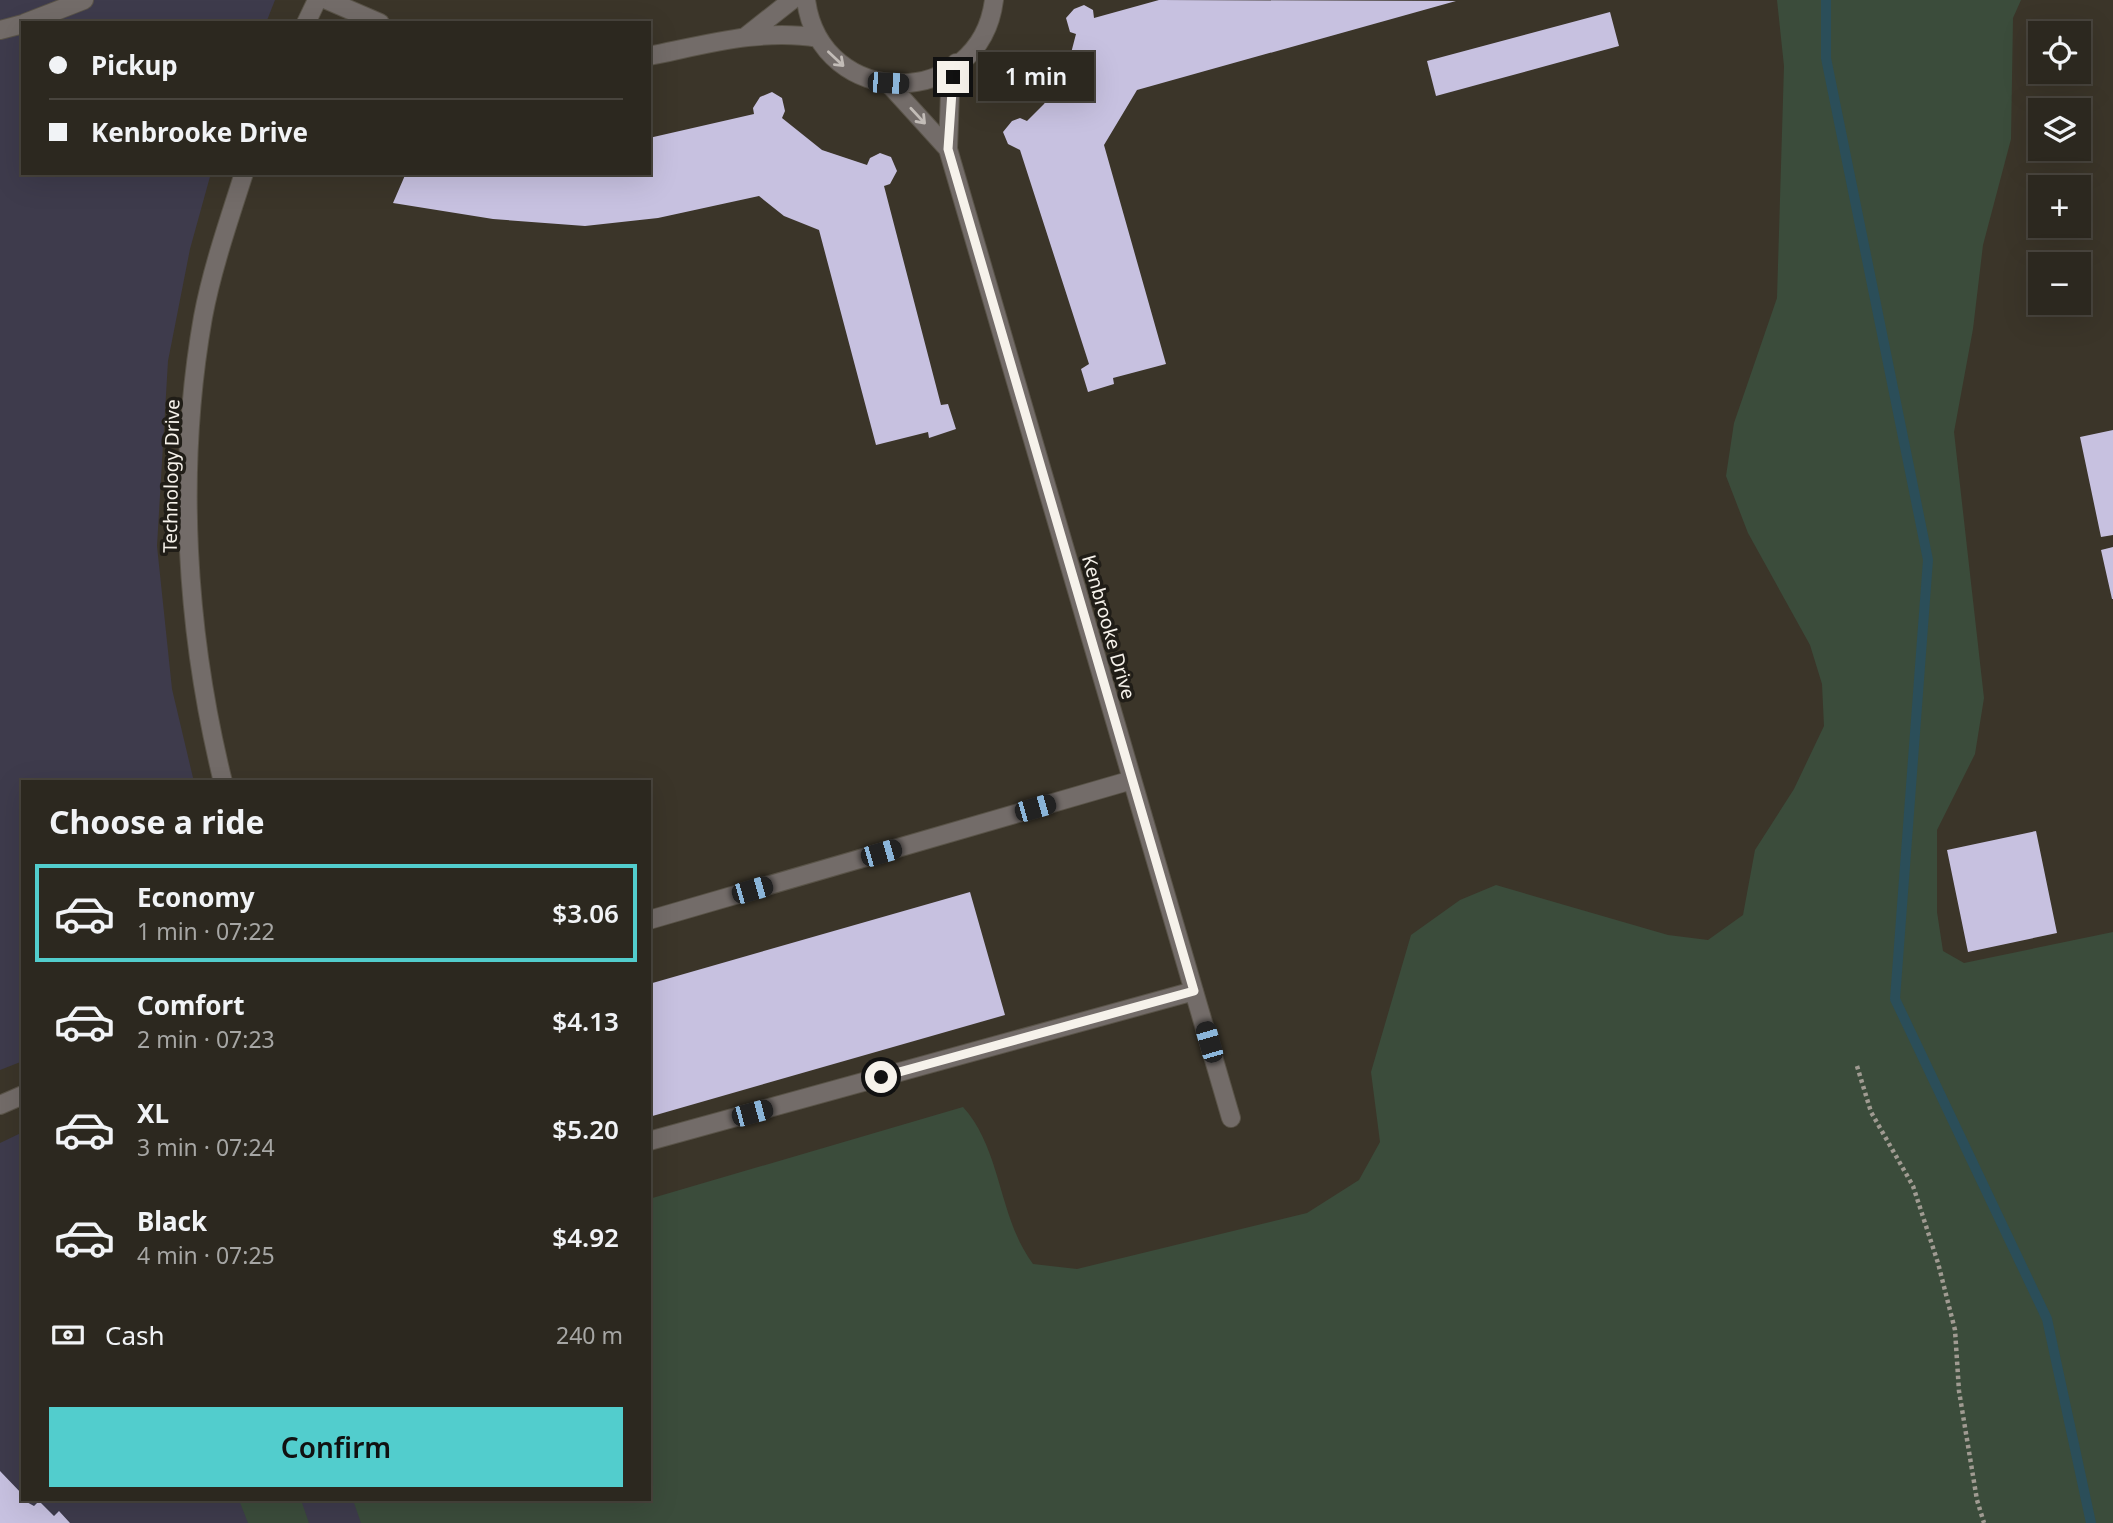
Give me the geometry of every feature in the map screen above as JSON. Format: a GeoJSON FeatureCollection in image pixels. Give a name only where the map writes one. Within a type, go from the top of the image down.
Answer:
{"type":"FeatureCollection","features":[{"type":"Feature","properties":{"kind":"street"},"geometry":{"type":"LineString","coordinates":[[29,21],[84,0]]}},
{"type":"Feature","properties":{"kind":"street"},"geometry":{"type":"LineString","coordinates":[[307,21],[317,0]]}},
{"type":"Feature","properties":{"kind":"street"},"geometry":{"type":"LineString","coordinates":[[327,0],[375,21]]}},
{"type":"Feature","properties":{"kind":"street"},"geometry":{"type":"LineString","coordinates":[[745,37],[792,0]]}},
{"type":"Feature","properties":{"kind":"street"},"geometry":{"type":"LineString","coordinates":[[806,0],[818,38],[844,67],[878,83],[907,84],[929,80],[974,50],[984,33],[996,1]]}},
{"type":"Feature","properties":{"kind":"street"},"geometry":{"type":"LineString","coordinates":[[0,30],[21,24]]}},
{"type":"Feature","properties":{"kind":"street"},"geometry":{"type":"LineString","coordinates":[[651,56],[745,37],[796,34],[818,38]]}},
{"type":"Feature","properties":{"kind":"street","name":"Kenbrooke Drive"},"geometry":{"type":"LineString","coordinates":[[957,63],[950,92],[948,149],[1231,1118]]}},
{"type":"Feature","properties":{"kind":"street","name":"Kenbrooke Drive"},"geometry":{"type":"LineString","coordinates":[[888,83],[948,149]]}},
{"type":"Feature","properties":{"kind":"street","name":"Technology Drive"},"geometry":{"type":"LineString","coordinates":[[223,780],[198,666],[189,474],[192,399],[204,316],[243,175]]}},
{"type":"Feature","properties":{"kind":"street"},"geometry":{"type":"LineString","coordinates":[[651,919],[1132,780]]}},
{"type":"Feature","properties":{"kind":"street"},"geometry":{"type":"LineString","coordinates":[[651,1140],[1194,991]]}},
{"type":"Feature","properties":{"kind":"street"},"geometry":{"type":"LineString","coordinates":[[0,1104],[21,1096]]}},
{"type":"Feature","properties":{"kind":"path"},"geometry":{"type":"LineString","coordinates":[[1857,1066],[1871,1112],[1913,1186],[1938,1263],[1955,1330],[1959,1391],[1977,1500],[1984,1523]]}},
{"type":"Feature","properties":{"kind":"shaded area"},"geometry":{"type":"Polygon","coordinates":[[[0,0],[275,0],[267,21],[21,21],[21,175],[210,175],[190,249],[168,361],[157,546],[172,689],[194,780],[21,780],[21,1062],[0,1070],[0,0]]]}},
{"type":"Feature","properties":{"kind":"shaded area"},"geometry":{"type":"Polygon","coordinates":[[[21,1133],[21,1501],[422,1501],[431,1523],[0,1523],[0,1143],[21,1133]]]}},
{"type":"Feature","properties":{"kind":"green space"},"geometry":{"type":"Polygon","coordinates":[[[1777,0],[2021,0],[2013,18],[2011,139],[1983,245],[1973,329],[1954,432],[1984,698],[1975,754],[1937,830],[1937,912],[1943,951],[1964,963],[2113,932],[2113,1523],[361,1523],[353,1501],[651,1501],[651,1198],[963,1107],[976,1124],[985,1143],[1013,1226],[1033,1264],[1077,1269],[1307,1213],[1359,1180],[1380,1142],[1371,1072],[1411,935],[1460,900],[1496,885],[1668,935],[1708,940],[1743,915],[1755,850],[1794,789],[1824,726],[1822,684],[1810,645],[1748,533],[1726,476],[1734,423],[1777,298],[1784,66],[1777,0]]]}},
{"type":"Feature","properties":{"kind":"green space"},"geometry":{"type":"Polygon","coordinates":[[[239,1501],[301,1501],[309,1523],[248,1523],[239,1501]]]}},
{"type":"Feature","properties":{"kind":"building"},"geometry":{"type":"Polygon","coordinates":[[[1159,0],[1456,1],[1137,90],[1104,145],[1166,364],[1113,378],[1114,384],[1088,392],[1081,369],[1089,364],[1020,150],[1008,144],[1003,132],[1012,121],[1020,118],[1027,121],[1044,104],[1057,84],[1070,57],[1076,34],[1070,32],[1066,18],[1074,9],[1084,5],[1093,10],[1094,18],[1159,0]]]}},
{"type":"Feature","properties":{"kind":"building"},"geometry":{"type":"Polygon","coordinates":[[[1610,12],[1619,46],[1436,96],[1427,61],[1610,12]]]}},
{"type":"Feature","properties":{"kind":"building"},"geometry":{"type":"Polygon","coordinates":[[[772,92],[782,98],[785,111],[782,118],[822,150],[867,165],[870,158],[880,153],[891,157],[897,171],[890,184],[884,186],[941,405],[948,404],[956,429],[929,438],[928,432],[876,445],[819,230],[784,216],[759,196],[658,218],[585,226],[493,219],[393,203],[405,175],[651,175],[651,138],[754,114],[753,108],[760,97],[772,92]]]}},
{"type":"Feature","properties":{"kind":"building"},"geometry":{"type":"Polygon","coordinates":[[[2113,430],[2113,535],[2101,537],[2080,437],[2113,430]]]}},
{"type":"Feature","properties":{"kind":"building"},"geometry":{"type":"Polygon","coordinates":[[[2113,547],[2113,599],[2112,599],[2101,550],[2113,547]]]}},
{"type":"Feature","properties":{"kind":"building"},"geometry":{"type":"Polygon","coordinates":[[[2036,831],[2057,933],[1968,952],[1947,850],[2036,831]]]}},
{"type":"Feature","properties":{"kind":"building"},"geometry":{"type":"Polygon","coordinates":[[[970,892],[1005,1015],[651,1116],[651,983],[970,892]]]}},
{"type":"Feature","properties":{"kind":"building"},"geometry":{"type":"Polygon","coordinates":[[[0,1471],[21,1493],[21,1501],[34,1506],[39,1501],[54,1516],[59,1511],[70,1523],[0,1523],[0,1471]]]}},
{"type":"Feature","properties":{"kind":"waterway"},"geometry":{"type":"LineString","coordinates":[[1826,0],[1826,58],[1928,560],[1895,999],[2047,1319],[2091,1523]]}},
{"type":"Feature","properties":{"kind":"route"},"geometry":{"type":"LineString","coordinates":[[881,1077],[1194,991],[948,149],[953,77]]}}]}
